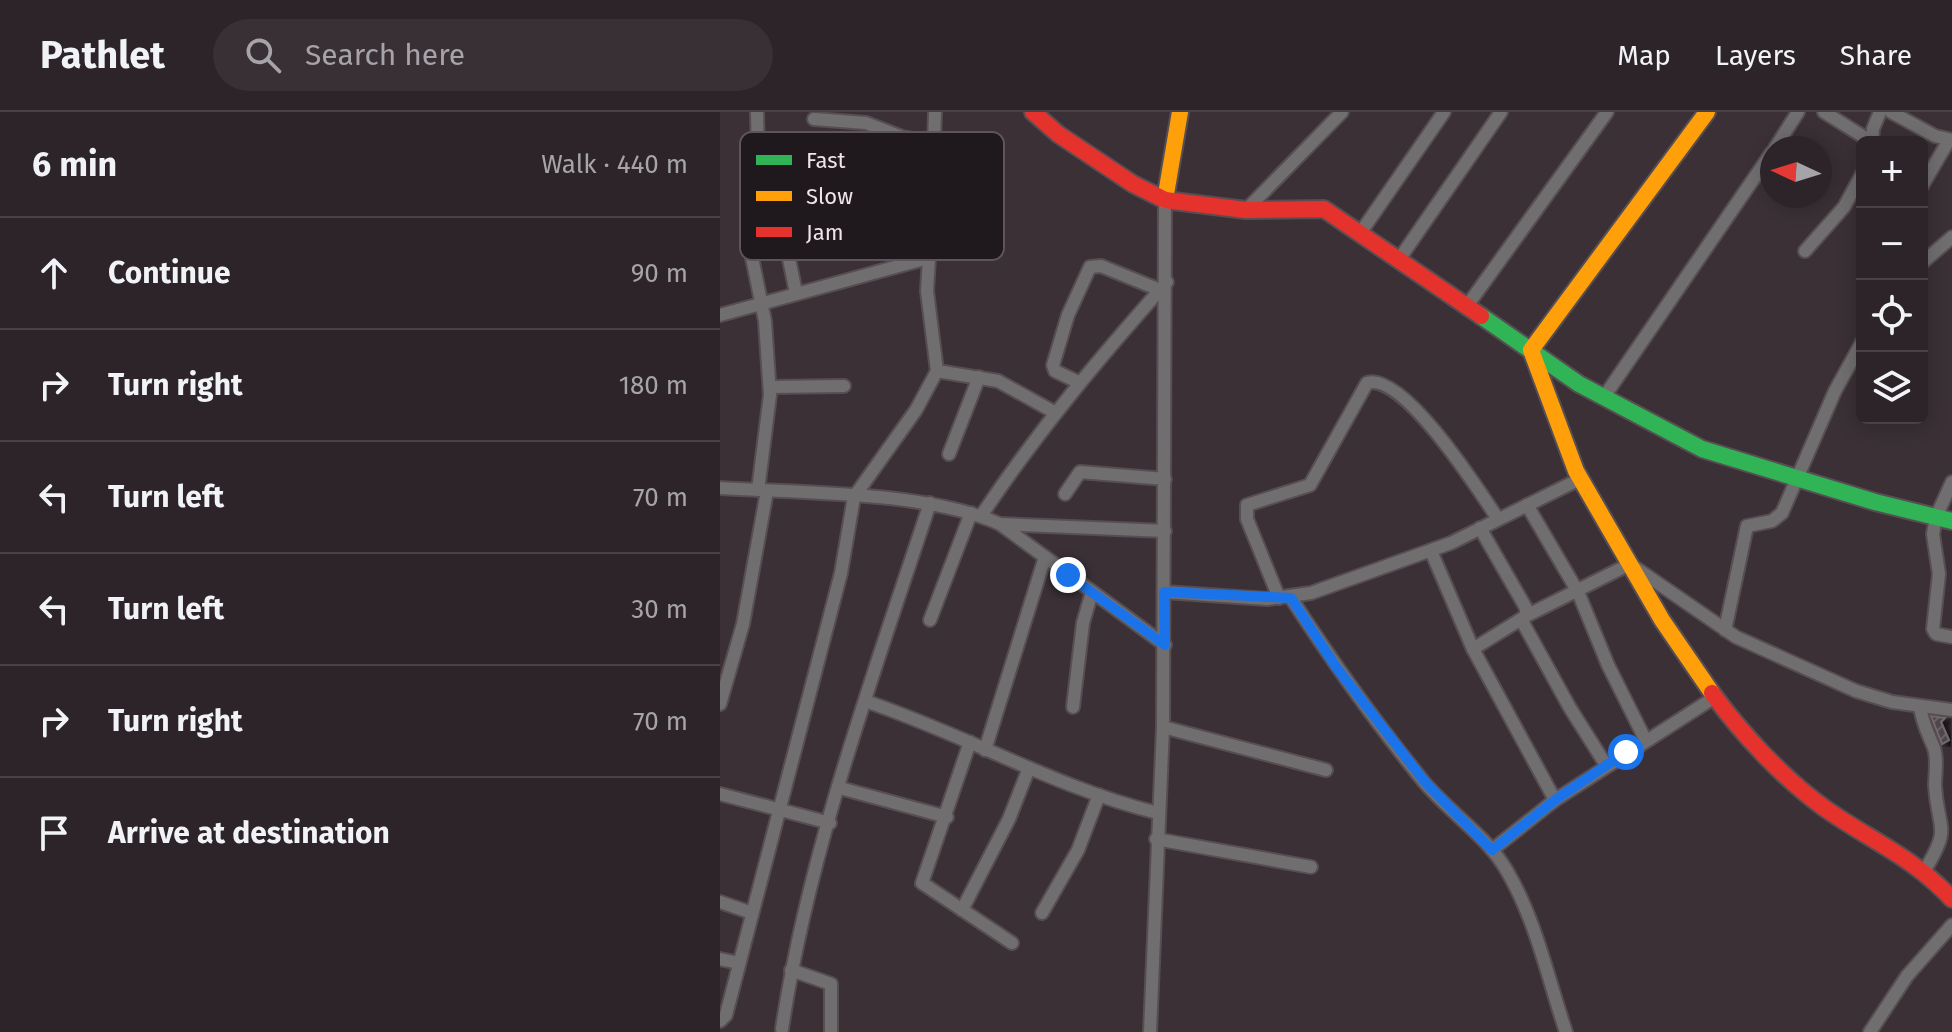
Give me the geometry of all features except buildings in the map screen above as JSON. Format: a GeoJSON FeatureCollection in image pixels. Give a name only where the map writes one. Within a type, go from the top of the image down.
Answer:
{"type":"FeatureCollection","features":[{"type":"Feature","properties":{"kind":"street"},"geometry":{"type":"LineString","coordinates":[[757,112],[757,132]]}},
{"type":"Feature","properties":{"kind":"street"},"geometry":{"type":"LineString","coordinates":[[934,132],[935,112]]}},
{"type":"Feature","properties":{"kind":"street"},"geometry":{"type":"LineString","coordinates":[[1033,112],[1058,134],[1133,184],[1165,200],[1246,210],[1324,209],[1604,397],[1702,449],[1799,476],[1857,497],[1944,519]]}},
{"type":"Feature","properties":{"kind":"street"},"geometry":{"type":"LineString","coordinates":[[1150,1032],[1165,645],[1165,200],[1180,112]]}},
{"type":"Feature","properties":{"kind":"street"},"geometry":{"type":"LineString","coordinates":[[1246,210],[1342,112]]}},
{"type":"Feature","properties":{"kind":"street"},"geometry":{"type":"LineString","coordinates":[[1361,232],[1444,112]]}},
{"type":"Feature","properties":{"kind":"street"},"geometry":{"type":"LineString","coordinates":[[1400,258],[1501,112]]}},
{"type":"Feature","properties":{"kind":"street"},"geometry":{"type":"LineString","coordinates":[[1467,306],[1607,112]]}},
{"type":"Feature","properties":{"kind":"street"},"geometry":{"type":"LineString","coordinates":[[1531,350],[1707,112]]}},
{"type":"Feature","properties":{"kind":"street"},"geometry":{"type":"LineString","coordinates":[[1783,136],[1798,112]]}},
{"type":"Feature","properties":{"kind":"street"},"geometry":{"type":"LineString","coordinates":[[1824,112],[1872,142],[1880,112]]}},
{"type":"Feature","properties":{"kind":"street"},"geometry":{"type":"LineString","coordinates":[[1891,112],[1950,140],[1928,176]]}},
{"type":"Feature","properties":{"kind":"street"},"geometry":{"type":"LineString","coordinates":[[814,119],[866,123],[889,132]]}},
{"type":"Feature","properties":{"kind":"street"},"geometry":{"type":"LineString","coordinates":[[1604,397],[1760,170]]}},
{"type":"Feature","properties":{"kind":"street"},"geometry":{"type":"LineString","coordinates":[[1805,251],[1844,207],[1856,185]]}},
{"type":"Feature","properties":{"kind":"street"},"geometry":{"type":"LineString","coordinates":[[1928,258],[1952,237]]}},
{"type":"Feature","properties":{"kind":"street"},"geometry":{"type":"LineString","coordinates":[[720,704],[726,657],[743,624],[763,490],[770,413],[762,302],[753,260]]}},
{"type":"Feature","properties":{"kind":"street"},"geometry":{"type":"LineString","coordinates":[[789,260],[796,293]]}},
{"type":"Feature","properties":{"kind":"street"},"geometry":{"type":"LineString","coordinates":[[720,315],[920,260]]}},
{"type":"Feature","properties":{"kind":"street"},"geometry":{"type":"LineString","coordinates":[[720,1021],[726,1015],[782,808],[841,573],[854,497],[916,410],[937,371],[927,291],[928,260]]}},
{"type":"Feature","properties":{"kind":"street"},"geometry":{"type":"LineString","coordinates":[[1078,382],[1055,371],[1053,365],[1068,315],[1090,267],[1101,266],[1164,286]]}},
{"type":"Feature","properties":{"kind":"street"},"geometry":{"type":"LineString","coordinates":[[930,620],[976,514],[1078,382],[1164,286]]}},
{"type":"Feature","properties":{"kind":"street"},"geometry":{"type":"LineString","coordinates":[[1531,350],[1580,479],[1715,697],[1786,774],[1822,806],[1925,870],[1952,899]]}},
{"type":"Feature","properties":{"kind":"street"},"geometry":{"type":"LineString","coordinates":[[1725,630],[1747,526],[1777,519],[1835,391],[1856,352]]}},
{"type":"Feature","properties":{"kind":"street"},"geometry":{"type":"LineString","coordinates":[[937,371],[998,381],[1054,412]]}},
{"type":"Feature","properties":{"kind":"street"},"geometry":{"type":"LineString","coordinates":[[949,454],[979,377]]}},
{"type":"Feature","properties":{"kind":"street"},"geometry":{"type":"LineString","coordinates":[[1498,519],[1456,456],[1434,430],[1398,394],[1382,383],[1367,383],[1310,485],[1247,505],[1247,519],[1285,598],[1425,782],[1492,850],[1508,872],[1529,920],[1564,1026]]}},
{"type":"Feature","properties":{"kind":"street"},"geometry":{"type":"LineString","coordinates":[[770,387],[844,386]]}},
{"type":"Feature","properties":{"kind":"street"},"geometry":{"type":"LineString","coordinates":[[1065,494],[1080,472],[1165,479]]}},
{"type":"Feature","properties":{"kind":"street"},"geometry":{"type":"LineString","coordinates":[[1164,592],[1285,598],[1431,551],[1580,479]]}},
{"type":"Feature","properties":{"kind":"street"},"geometry":{"type":"LineString","coordinates":[[1952,482],[1944,519],[1932,540],[1939,574],[1933,629],[1936,634],[1952,637]]}},
{"type":"Feature","properties":{"kind":"street"},"geometry":{"type":"LineString","coordinates":[[720,488],[930,503],[976,514],[1000,524],[1165,645]]}},
{"type":"Feature","properties":{"kind":"street"},"geometry":{"type":"LineString","coordinates":[[782,1029],[791,970],[830,823],[865,701],[930,503]]}},
{"type":"Feature","properties":{"kind":"street"},"geometry":{"type":"LineString","coordinates":[[1527,505],[1578,592],[1608,665],[1645,739]]}},
{"type":"Feature","properties":{"kind":"street"},"geometry":{"type":"LineString","coordinates":[[1000,524],[1165,531]]}},
{"type":"Feature","properties":{"kind":"street"},"geometry":{"type":"LineString","coordinates":[[1480,528],[1526,608],[1524,618],[1570,708],[1606,765]]}},
{"type":"Feature","properties":{"kind":"street"},"geometry":{"type":"LineString","coordinates":[[1431,551],[1473,649],[1555,800]]}},
{"type":"Feature","properties":{"kind":"street"},"geometry":{"type":"LineString","coordinates":[[985,750],[1045,557]]}},
{"type":"Feature","properties":{"kind":"street"},"geometry":{"type":"LineString","coordinates":[[1630,564],[1725,630],[1856,691],[1892,702],[1952,710]]}},
{"type":"Feature","properties":{"kind":"street"},"geometry":{"type":"LineString","coordinates":[[1473,649],[1524,618],[1630,564]]}},
{"type":"Feature","properties":{"kind":"street"},"geometry":{"type":"LineString","coordinates":[[1073,707],[1081,635],[1092,592]]}},
{"type":"Feature","properties":{"kind":"street"},"geometry":{"type":"LineString","coordinates":[[1492,850],[1555,800],[1606,765],[1715,697]]}},
{"type":"Feature","properties":{"kind":"street"},"geometry":{"type":"LineString","coordinates":[[865,701],[921,720],[985,750],[1099,795],[1158,813]]}},
{"type":"Feature","properties":{"kind":"street"},"geometry":{"type":"LineString","coordinates":[[1917,706],[1936,756],[1936,796],[1944,824],[1943,842],[1925,870]]}},
{"type":"Feature","properties":{"kind":"street"},"geometry":{"type":"LineString","coordinates":[[1163,727],[1326,770]]}},
{"type":"Feature","properties":{"kind":"street"},"geometry":{"type":"LineString","coordinates":[[970,742],[922,883],[1012,943]]}},
{"type":"Feature","properties":{"kind":"street"},"geometry":{"type":"LineString","coordinates":[[962,910],[1009,819],[1029,768]]}},
{"type":"Feature","properties":{"kind":"street"},"geometry":{"type":"LineString","coordinates":[[840,788],[947,817]]}},
{"type":"Feature","properties":{"kind":"street"},"geometry":{"type":"LineString","coordinates":[[720,794],[830,823]]}},
{"type":"Feature","properties":{"kind":"street"},"geometry":{"type":"LineString","coordinates":[[1042,913],[1078,850],[1099,795]]}},
{"type":"Feature","properties":{"kind":"street"},"geometry":{"type":"LineString","coordinates":[[1156,839],[1311,867]]}},
{"type":"Feature","properties":{"kind":"street"},"geometry":{"type":"LineString","coordinates":[[720,902],[752,913]]}},
{"type":"Feature","properties":{"kind":"street"},"geometry":{"type":"LineString","coordinates":[[1870,1032],[1907,976],[1952,925]]}},
{"type":"Feature","properties":{"kind":"street"},"geometry":{"type":"LineString","coordinates":[[720,959],[739,963]]}},
{"type":"Feature","properties":{"kind":"street"},"geometry":{"type":"LineString","coordinates":[[791,970],[831,984],[831,1032]]}},
{"type":"Feature","properties":{"kind":"traffic: fast"},"geometry":{"type":"LineString","coordinates":[[1481,316],[1579,384],[1702,449],[1875,502],[1952,521]]}},
{"type":"Feature","properties":{"kind":"traffic: slow"},"geometry":{"type":"LineString","coordinates":[[1165,200],[1180,112]]}},
{"type":"Feature","properties":{"kind":"traffic: slow"},"geometry":{"type":"LineString","coordinates":[[1707,112],[1531,350],[1576,471],[1662,620],[1712,693]]}},
{"type":"Feature","properties":{"kind":"traffic: jam"},"geometry":{"type":"LineString","coordinates":[[1033,112],[1058,134],[1133,184],[1165,200],[1246,210],[1324,209],[1481,316]]}},
{"type":"Feature","properties":{"kind":"traffic: jam"},"geometry":{"type":"LineString","coordinates":[[1712,693],[1749,739],[1793,782],[1840,819],[1921,871],[1952,899]]}},
{"type":"Feature","properties":{"kind":"route"},"geometry":{"type":"LineString","coordinates":[[1068,575],[1165,645],[1164,592],[1291,598],[1336,667],[1425,782],[1492,850],[1555,800],[1626,752]]}}]}
